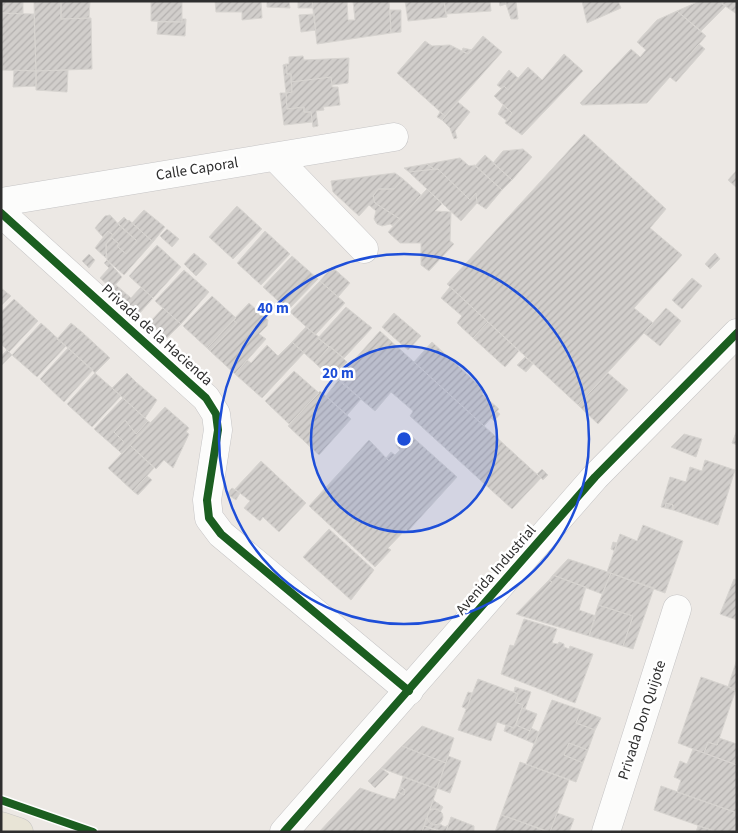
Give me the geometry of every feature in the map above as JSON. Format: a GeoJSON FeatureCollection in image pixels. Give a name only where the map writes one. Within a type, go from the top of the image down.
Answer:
{"type":"FeatureCollection","features":[{"type":"Feature","properties":{"kind":"main road"},"geometry":{"type":"LineString","coordinates":[[1,826],[18,832]]}},
{"type":"Feature","properties":{"kind":"street","name":"Calle Caporal"},"geometry":{"type":"LineString","coordinates":[[1,202],[394,137]]}},
{"type":"Feature","properties":{"kind":"street"},"geometry":{"type":"LineString","coordinates":[[275,157],[364,249]]}},
{"type":"Feature","properties":{"kind":"street","name":"Privada de la Hacienda"},"geometry":{"type":"LineString","coordinates":[[1,213],[206,398],[216,414],[218,430],[207,500],[209,518],[221,534],[409,691]]}},
{"type":"Feature","properties":{"kind":"street","name":"Avenida Industrial"},"geometry":{"type":"LineString","coordinates":[[284,832],[594,477],[737,333]]}},
{"type":"Feature","properties":{"kind":"street","name":"Privada Don Quijote"},"geometry":{"type":"LineString","coordinates":[[606,832],[677,609]]}},
{"type":"Feature","properties":{"kind":"building"},"geometry":{"type":"Polygon","coordinates":[[[1,1],[23,1],[23,14],[1,13],[1,1]]]}},
{"type":"Feature","properties":{"kind":"building"},"geometry":{"type":"Polygon","coordinates":[[[61,1],[90,1],[89,18],[61,19],[61,1]]]}},
{"type":"Feature","properties":{"kind":"building"},"geometry":{"type":"Polygon","coordinates":[[[61,1],[61,19],[91,18],[92,69],[36,71],[34,2],[61,1]]]}},
{"type":"Feature","properties":{"kind":"building"},"geometry":{"type":"Polygon","coordinates":[[[151,1],[182,1],[182,22],[151,21],[151,1]]]}},
{"type":"Feature","properties":{"kind":"building"},"geometry":{"type":"Polygon","coordinates":[[[215,1],[261,1],[262,18],[242,20],[242,12],[216,12],[215,1]]]}},
{"type":"Feature","properties":{"kind":"building"},"geometry":{"type":"Polygon","coordinates":[[[267,1],[289,1],[290,8],[267,7],[267,1]]]}},
{"type":"Feature","properties":{"kind":"building"},"geometry":{"type":"Polygon","coordinates":[[[298,1],[312,1],[313,8],[298,8],[298,1]]]}},
{"type":"Feature","properties":{"kind":"building"},"geometry":{"type":"Polygon","coordinates":[[[312,1],[347,1],[348,20],[355,20],[353,1],[389,1],[391,33],[317,44],[312,1]]]}},
{"type":"Feature","properties":{"kind":"building"},"geometry":{"type":"Polygon","coordinates":[[[405,1],[444,1],[447,17],[408,21],[405,1]]]}},
{"type":"Feature","properties":{"kind":"building"},"geometry":{"type":"Polygon","coordinates":[[[444,1],[490,1],[491,11],[446,14],[444,1]]]}},
{"type":"Feature","properties":{"kind":"building"},"geometry":{"type":"Polygon","coordinates":[[[499,1],[505,1],[506,4],[500,6],[499,1]]]}},
{"type":"Feature","properties":{"kind":"building"},"geometry":{"type":"Polygon","coordinates":[[[505,1],[516,1],[518,19],[511,19],[505,1]]]}},
{"type":"Feature","properties":{"kind":"building"},"geometry":{"type":"Polygon","coordinates":[[[582,1],[618,1],[621,8],[587,23],[582,1]]]}},
{"type":"Feature","properties":{"kind":"building"},"geometry":{"type":"Polygon","coordinates":[[[700,1],[719,1],[726,6],[701,31],[677,11],[700,1]]]}},
{"type":"Feature","properties":{"kind":"building"},"geometry":{"type":"Polygon","coordinates":[[[724,1],[737,1],[737,14],[722,4],[724,1]]]}},
{"type":"Feature","properties":{"kind":"building"},"geometry":{"type":"Polygon","coordinates":[[[390,10],[401,10],[401,32],[391,33],[390,10]]]}},
{"type":"Feature","properties":{"kind":"building"},"geometry":{"type":"Polygon","coordinates":[[[677,11],[706,36],[647,103],[582,105],[580,103],[631,49],[640,57],[646,50],[637,42],[657,20],[677,11]]]}},
{"type":"Feature","properties":{"kind":"building"},"geometry":{"type":"Polygon","coordinates":[[[1,13],[34,14],[36,71],[2,70],[1,13]]]}},
{"type":"Feature","properties":{"kind":"building"},"geometry":{"type":"Polygon","coordinates":[[[314,14],[316,30],[301,32],[299,15],[314,14]]]}},
{"type":"Feature","properties":{"kind":"building"},"geometry":{"type":"Polygon","coordinates":[[[182,19],[186,19],[185,36],[157,34],[158,22],[182,22],[182,19]]]}},
{"type":"Feature","properties":{"kind":"building"},"geometry":{"type":"Polygon","coordinates":[[[483,36],[502,52],[445,116],[397,73],[425,41],[432,46],[450,45],[468,54],[483,36]]]}},
{"type":"Feature","properties":{"kind":"building"},"geometry":{"type":"Polygon","coordinates":[[[699,44],[705,49],[676,82],[670,77],[699,44]]]}},
{"type":"Feature","properties":{"kind":"building"},"geometry":{"type":"Polygon","coordinates":[[[463,48],[472,50],[468,54],[462,51],[463,48]]]}},
{"type":"Feature","properties":{"kind":"building"},"geometry":{"type":"Polygon","coordinates":[[[564,54],[583,71],[522,135],[505,123],[512,113],[494,96],[504,86],[508,90],[528,67],[542,80],[564,54]]]}},
{"type":"Feature","properties":{"kind":"building"},"geometry":{"type":"Polygon","coordinates":[[[303,56],[304,60],[349,58],[348,83],[332,85],[331,77],[291,82],[291,74],[287,74],[286,64],[289,64],[289,57],[303,56]]]}},
{"type":"Feature","properties":{"kind":"building"},"geometry":{"type":"Polygon","coordinates":[[[286,64],[287,74],[291,74],[292,92],[286,93],[283,65],[286,64]]]}},
{"type":"Feature","properties":{"kind":"building"},"geometry":{"type":"Polygon","coordinates":[[[14,70],[36,71],[36,86],[13,87],[14,70]]]}},
{"type":"Feature","properties":{"kind":"building"},"geometry":{"type":"Polygon","coordinates":[[[68,70],[67,92],[36,90],[36,71],[68,70]]]}},
{"type":"Feature","properties":{"kind":"building"},"geometry":{"type":"Polygon","coordinates":[[[509,70],[518,78],[508,90],[504,86],[501,88],[497,85],[509,70]]]}},
{"type":"Feature","properties":{"kind":"building"},"geometry":{"type":"Polygon","coordinates":[[[331,77],[332,87],[338,87],[340,105],[323,107],[324,110],[316,111],[318,126],[313,127],[311,112],[304,112],[304,107],[287,109],[286,93],[292,92],[291,82],[331,77]]]}},
{"type":"Feature","properties":{"kind":"building"},"geometry":{"type":"Polygon","coordinates":[[[280,93],[286,93],[287,109],[304,107],[304,112],[311,112],[312,122],[284,125],[280,93]]]}},
{"type":"Feature","properties":{"kind":"building"},"geometry":{"type":"Polygon","coordinates":[[[458,102],[470,112],[455,131],[457,138],[454,139],[450,128],[442,120],[458,102]]]}},
{"type":"Feature","properties":{"kind":"building"},"geometry":{"type":"Polygon","coordinates":[[[503,105],[512,113],[507,121],[498,114],[503,105]]]}},
{"type":"Feature","properties":{"kind":"building"},"geometry":{"type":"Polygon","coordinates":[[[440,112],[445,116],[442,120],[437,117],[440,112]]]}},
{"type":"Feature","properties":{"kind":"building"},"geometry":{"type":"Polygon","coordinates":[[[584,134],[666,209],[650,228],[682,255],[634,308],[653,323],[578,405],[447,284],[584,134]]]}},
{"type":"Feature","properties":{"kind":"building"},"geometry":{"type":"Polygon","coordinates":[[[523,149],[532,157],[512,180],[493,163],[503,151],[523,149]]]}},
{"type":"Feature","properties":{"kind":"building"},"geometry":{"type":"Polygon","coordinates":[[[485,155],[512,180],[502,190],[475,166],[485,155]]]}},
{"type":"Feature","properties":{"kind":"building"},"geometry":{"type":"Polygon","coordinates":[[[460,158],[469,166],[475,165],[502,190],[486,209],[477,203],[476,193],[470,200],[438,169],[434,169],[427,164],[460,158]]]}},
{"type":"Feature","properties":{"kind":"building"},"geometry":{"type":"Polygon","coordinates":[[[427,164],[434,169],[409,172],[404,168],[427,164]]]}},
{"type":"Feature","properties":{"kind":"building"},"geometry":{"type":"Polygon","coordinates":[[[438,169],[470,200],[476,193],[477,203],[461,221],[409,172],[438,169]]]}},
{"type":"Feature","properties":{"kind":"building"},"geometry":{"type":"Polygon","coordinates":[[[737,170],[737,188],[728,180],[737,170]]]}},
{"type":"Feature","properties":{"kind":"building"},"geometry":{"type":"Polygon","coordinates":[[[395,173],[403,179],[394,189],[378,189],[373,196],[375,203],[400,219],[393,226],[390,224],[382,226],[377,224],[374,219],[376,211],[369,205],[359,216],[333,192],[331,181],[395,173]]]}},
{"type":"Feature","properties":{"kind":"building"},"geometry":{"type":"Polygon","coordinates":[[[403,179],[421,195],[400,219],[375,203],[373,196],[378,189],[394,189],[403,179]]]}},
{"type":"Feature","properties":{"kind":"building"},"geometry":{"type":"Polygon","coordinates":[[[427,189],[442,204],[435,211],[451,212],[450,241],[454,244],[429,271],[421,265],[421,243],[400,243],[388,232],[427,189]]]}},
{"type":"Feature","properties":{"kind":"building"},"geometry":{"type":"Polygon","coordinates":[[[237,206],[262,229],[233,259],[209,237],[237,206]]]}},
{"type":"Feature","properties":{"kind":"building"},"geometry":{"type":"Polygon","coordinates":[[[144,210],[165,227],[153,242],[132,223],[144,210]]]}},
{"type":"Feature","properties":{"kind":"building"},"geometry":{"type":"Polygon","coordinates":[[[110,215],[121,226],[113,235],[108,231],[103,237],[95,228],[105,216],[110,215]]]}},
{"type":"Feature","properties":{"kind":"building"},"geometry":{"type":"Polygon","coordinates":[[[124,217],[128,221],[122,228],[118,223],[124,217]]]}},
{"type":"Feature","properties":{"kind":"building"},"geometry":{"type":"Polygon","coordinates":[[[129,220],[153,242],[124,275],[107,260],[106,244],[112,238],[119,244],[117,246],[126,254],[137,241],[122,228],[129,220]]]}},
{"type":"Feature","properties":{"kind":"building"},"geometry":{"type":"Polygon","coordinates":[[[121,226],[137,241],[126,254],[111,237],[121,226]]]}},
{"type":"Feature","properties":{"kind":"building"},"geometry":{"type":"Polygon","coordinates":[[[167,229],[179,239],[172,247],[160,236],[167,229]]]}},
{"type":"Feature","properties":{"kind":"building"},"geometry":{"type":"Polygon","coordinates":[[[108,231],[113,235],[106,244],[106,258],[95,248],[108,231]]]}},
{"type":"Feature","properties":{"kind":"building"},"geometry":{"type":"Polygon","coordinates":[[[265,231],[290,254],[261,285],[237,263],[265,231]]]}},
{"type":"Feature","properties":{"kind":"building"},"geometry":{"type":"Polygon","coordinates":[[[157,245],[181,267],[153,298],[129,276],[157,245]]]}},
{"type":"Feature","properties":{"kind":"building"},"geometry":{"type":"Polygon","coordinates":[[[194,253],[207,264],[196,276],[184,264],[194,253]]]}},
{"type":"Feature","properties":{"kind":"building"},"geometry":{"type":"Polygon","coordinates":[[[715,253],[720,259],[710,269],[705,264],[715,253]]]}},
{"type":"Feature","properties":{"kind":"building"},"geometry":{"type":"Polygon","coordinates":[[[89,254],[95,260],[89,268],[82,261],[89,254]]]}},
{"type":"Feature","properties":{"kind":"building"},"geometry":{"type":"Polygon","coordinates":[[[292,256],[318,279],[288,310],[263,287],[292,256]]]}},
{"type":"Feature","properties":{"kind":"building"},"geometry":{"type":"Polygon","coordinates":[[[107,260],[122,277],[112,289],[100,278],[109,268],[104,263],[107,260]]]}},
{"type":"Feature","properties":{"kind":"building"},"geometry":{"type":"Polygon","coordinates":[[[332,267],[350,283],[338,297],[320,281],[332,267]]]}},
{"type":"Feature","properties":{"kind":"building"},"geometry":{"type":"Polygon","coordinates":[[[184,270],[209,292],[181,324],[155,301],[184,270]]]}},
{"type":"Feature","properties":{"kind":"building"},"geometry":{"type":"Polygon","coordinates":[[[692,278],[702,286],[682,309],[672,300],[692,278]]]}},
{"type":"Feature","properties":{"kind":"building"},"geometry":{"type":"Polygon","coordinates":[[[320,281],[345,303],[315,335],[290,312],[320,281]]]}},
{"type":"Feature","properties":{"kind":"building"},"geometry":{"type":"Polygon","coordinates":[[[116,285],[131,298],[141,287],[153,298],[139,314],[112,289],[116,285]]]}},
{"type":"Feature","properties":{"kind":"building"},"geometry":{"type":"Polygon","coordinates":[[[450,287],[488,322],[473,338],[457,323],[462,316],[441,298],[450,287]]]}},
{"type":"Feature","properties":{"kind":"building"},"geometry":{"type":"Polygon","coordinates":[[[1,288],[11,296],[1,306],[1,288]]]}},
{"type":"Feature","properties":{"kind":"building"},"geometry":{"type":"Polygon","coordinates":[[[212,296],[236,318],[207,348],[183,326],[212,296]]]}},
{"type":"Feature","properties":{"kind":"building"},"geometry":{"type":"Polygon","coordinates":[[[14,299],[38,321],[9,352],[1,344],[1,312],[14,299]]]}},
{"type":"Feature","properties":{"kind":"building"},"geometry":{"type":"Polygon","coordinates":[[[249,303],[268,320],[267,326],[259,334],[266,339],[235,374],[210,351],[237,323],[233,320],[249,303]]]}},
{"type":"Feature","properties":{"kind":"building"},"geometry":{"type":"Polygon","coordinates":[[[346,307],[372,328],[344,358],[318,338],[346,307]]]}},
{"type":"Feature","properties":{"kind":"building"},"geometry":{"type":"Polygon","coordinates":[[[163,308],[181,324],[166,339],[149,323],[163,308]]]}},
{"type":"Feature","properties":{"kind":"building"},"geometry":{"type":"Polygon","coordinates":[[[666,308],[681,321],[660,346],[644,333],[666,308]]]}},
{"type":"Feature","properties":{"kind":"building"},"geometry":{"type":"Polygon","coordinates":[[[394,313],[421,336],[408,350],[382,327],[394,313]]]}},
{"type":"Feature","properties":{"kind":"building"},"geometry":{"type":"Polygon","coordinates":[[[233,320],[237,323],[210,351],[207,348],[233,320]]]}},
{"type":"Feature","properties":{"kind":"building"},"geometry":{"type":"Polygon","coordinates":[[[488,322],[519,351],[505,367],[473,338],[488,322]]]}},
{"type":"Feature","properties":{"kind":"building"},"geometry":{"type":"Polygon","coordinates":[[[41,323],[66,346],[37,377],[12,355],[41,323]]]}},
{"type":"Feature","properties":{"kind":"building"},"geometry":{"type":"Polygon","coordinates":[[[71,323],[83,333],[68,348],[57,339],[71,323]]]}},
{"type":"Feature","properties":{"kind":"building"},"geometry":{"type":"Polygon","coordinates":[[[306,327],[319,337],[304,353],[292,342],[306,327]]]}},
{"type":"Feature","properties":{"kind":"building"},"geometry":{"type":"Polygon","coordinates":[[[380,331],[541,478],[512,509],[410,416],[413,411],[391,392],[375,411],[337,379],[380,331]]]}},
{"type":"Feature","properties":{"kind":"building"},"geometry":{"type":"Polygon","coordinates":[[[83,333],[110,358],[95,373],[68,348],[83,333]]]}},
{"type":"Feature","properties":{"kind":"building"},"geometry":{"type":"Polygon","coordinates":[[[318,338],[329,347],[315,363],[304,353],[318,338]]]}},
{"type":"Feature","properties":{"kind":"building"},"geometry":{"type":"Polygon","coordinates":[[[292,342],[304,353],[262,398],[235,374],[247,360],[251,363],[267,345],[278,356],[292,342]]]}},
{"type":"Feature","properties":{"kind":"building"},"geometry":{"type":"Polygon","coordinates":[[[432,342],[485,391],[482,394],[499,409],[484,426],[414,362],[432,342]]]}},
{"type":"Feature","properties":{"kind":"building"},"geometry":{"type":"Polygon","coordinates":[[[330,346],[347,362],[332,379],[315,363],[330,346]]]}},
{"type":"Feature","properties":{"kind":"building"},"geometry":{"type":"Polygon","coordinates":[[[68,348],[93,370],[64,402],[40,379],[68,348]]]}},
{"type":"Feature","properties":{"kind":"building"},"geometry":{"type":"Polygon","coordinates":[[[7,350],[12,355],[1,366],[1,356],[7,350]]]}},
{"type":"Feature","properties":{"kind":"building"},"geometry":{"type":"Polygon","coordinates":[[[525,357],[533,364],[526,372],[517,365],[525,357]]]}},
{"type":"Feature","properties":{"kind":"building"},"geometry":{"type":"Polygon","coordinates":[[[294,371],[319,393],[289,424],[265,401],[294,371]]]}},
{"type":"Feature","properties":{"kind":"building"},"geometry":{"type":"Polygon","coordinates":[[[95,373],[121,396],[92,427],[67,404],[95,373]]]}},
{"type":"Feature","properties":{"kind":"building"},"geometry":{"type":"Polygon","coordinates":[[[127,373],[137,383],[123,398],[112,388],[127,373]]]}},
{"type":"Feature","properties":{"kind":"building"},"geometry":{"type":"Polygon","coordinates":[[[608,373],[628,390],[598,424],[578,405],[608,373]]]}},
{"type":"Feature","properties":{"kind":"building"},"geometry":{"type":"Polygon","coordinates":[[[339,379],[361,399],[347,415],[326,396],[339,379]]]}},
{"type":"Feature","properties":{"kind":"building"},"geometry":{"type":"Polygon","coordinates":[[[137,383],[157,400],[145,418],[123,398],[137,383]]]}},
{"type":"Feature","properties":{"kind":"building"},"geometry":{"type":"Polygon","coordinates":[[[320,391],[351,419],[319,455],[288,426],[320,391]]]}},
{"type":"Feature","properties":{"kind":"building"},"geometry":{"type":"Polygon","coordinates":[[[123,398],[148,421],[136,434],[125,420],[114,432],[124,442],[118,450],[94,429],[123,398]]]}},
{"type":"Feature","properties":{"kind":"building"},"geometry":{"type":"Polygon","coordinates":[[[165,407],[189,428],[186,432],[189,434],[173,468],[164,460],[156,469],[130,445],[165,407]]]}},
{"type":"Feature","properties":{"kind":"building"},"geometry":{"type":"Polygon","coordinates":[[[497,412],[500,414],[494,421],[491,418],[497,412]]]}},
{"type":"Feature","properties":{"kind":"building"},"geometry":{"type":"Polygon","coordinates":[[[125,420],[136,434],[148,421],[151,423],[122,454],[118,450],[124,442],[114,432],[125,420]]]}},
{"type":"Feature","properties":{"kind":"building"},"geometry":{"type":"Polygon","coordinates":[[[737,430],[737,445],[732,443],[737,430]]]}},
{"type":"Feature","properties":{"kind":"building"},"geometry":{"type":"Polygon","coordinates":[[[408,433],[457,477],[408,531],[406,529],[388,548],[391,550],[375,567],[309,506],[369,440],[389,461],[400,450],[396,445],[408,433]]]}},
{"type":"Feature","properties":{"kind":"building"},"geometry":{"type":"Polygon","coordinates":[[[684,434],[702,439],[696,457],[671,447],[684,434]]]}},
{"type":"Feature","properties":{"kind":"building"},"geometry":{"type":"Polygon","coordinates":[[[130,445],[154,468],[133,491],[108,468],[130,445]]]}},
{"type":"Feature","properties":{"kind":"building"},"geometry":{"type":"Polygon","coordinates":[[[391,452],[395,455],[389,461],[386,458],[391,452]]]}},
{"type":"Feature","properties":{"kind":"building"},"geometry":{"type":"Polygon","coordinates":[[[705,460],[735,470],[718,525],[673,510],[673,505],[666,503],[665,508],[661,507],[670,477],[686,482],[690,467],[702,471],[705,460]]]}},
{"type":"Feature","properties":{"kind":"building"},"geometry":{"type":"Polygon","coordinates":[[[261,461],[306,503],[279,532],[263,517],[260,521],[244,508],[250,501],[235,489],[261,461]]]}},
{"type":"Feature","properties":{"kind":"building"},"geometry":{"type":"Polygon","coordinates":[[[542,469],[548,475],[543,480],[537,474],[542,469]]]}},
{"type":"Feature","properties":{"kind":"building"},"geometry":{"type":"Polygon","coordinates":[[[147,476],[152,480],[138,495],[133,491],[147,476]]]}},
{"type":"Feature","properties":{"kind":"building"},"geometry":{"type":"Polygon","coordinates":[[[232,488],[240,493],[236,500],[227,494],[232,488]]]}},
{"type":"Feature","properties":{"kind":"building"},"geometry":{"type":"Polygon","coordinates":[[[666,503],[673,505],[673,510],[665,508],[666,503]]]}},
{"type":"Feature","properties":{"kind":"building"},"geometry":{"type":"Polygon","coordinates":[[[643,525],[683,541],[665,593],[607,572],[620,534],[637,541],[643,525]]]}},
{"type":"Feature","properties":{"kind":"building"},"geometry":{"type":"Polygon","coordinates":[[[329,529],[374,570],[351,600],[303,557],[329,529]]]}},
{"type":"Feature","properties":{"kind":"building"},"geometry":{"type":"Polygon","coordinates":[[[613,542],[617,543],[615,551],[611,549],[613,542]]]}},
{"type":"Feature","properties":{"kind":"building"},"geometry":{"type":"Polygon","coordinates":[[[568,559],[611,573],[602,594],[553,575],[568,559]]]}},
{"type":"Feature","properties":{"kind":"building"},"geometry":{"type":"Polygon","coordinates":[[[611,573],[654,588],[633,649],[623,646],[633,616],[598,605],[611,573]]]}},
{"type":"Feature","properties":{"kind":"building"},"geometry":{"type":"Polygon","coordinates":[[[553,575],[586,587],[579,610],[596,616],[589,636],[522,616],[552,582],[549,580],[553,575]]]}},
{"type":"Feature","properties":{"kind":"building"},"geometry":{"type":"Polygon","coordinates":[[[734,579],[737,580],[737,620],[720,614],[734,579]]]}},
{"type":"Feature","properties":{"kind":"building"},"geometry":{"type":"Polygon","coordinates":[[[549,580],[552,582],[522,616],[516,614],[549,580]]]}},
{"type":"Feature","properties":{"kind":"building"},"geometry":{"type":"Polygon","coordinates":[[[598,605],[633,616],[623,646],[589,636],[598,605]]]}},
{"type":"Feature","properties":{"kind":"building"},"geometry":{"type":"Polygon","coordinates":[[[524,619],[557,629],[552,643],[558,644],[559,642],[569,649],[570,646],[593,654],[575,703],[501,674],[510,645],[514,646],[524,619]]]}},
{"type":"Feature","properties":{"kind":"building"},"geometry":{"type":"Polygon","coordinates":[[[737,659],[737,692],[728,687],[737,659]]]}},
{"type":"Feature","properties":{"kind":"building"},"geometry":{"type":"Polygon","coordinates":[[[701,677],[735,689],[717,745],[708,742],[704,753],[678,743],[701,677]]]}},
{"type":"Feature","properties":{"kind":"building"},"geometry":{"type":"Polygon","coordinates":[[[478,679],[518,694],[515,702],[523,705],[514,728],[497,722],[491,741],[458,730],[478,679]]]}},
{"type":"Feature","properties":{"kind":"building"},"geometry":{"type":"Polygon","coordinates":[[[515,687],[531,692],[525,709],[522,708],[523,705],[515,702],[518,694],[514,692],[515,687]]]}},
{"type":"Feature","properties":{"kind":"building"},"geometry":{"type":"Polygon","coordinates":[[[468,692],[472,693],[467,709],[462,707],[468,692]]]}},
{"type":"Feature","properties":{"kind":"building"},"geometry":{"type":"Polygon","coordinates":[[[552,700],[581,710],[576,723],[595,730],[588,750],[569,743],[564,755],[583,763],[576,782],[526,764],[552,700]]]}},
{"type":"Feature","properties":{"kind":"building"},"geometry":{"type":"Polygon","coordinates":[[[522,708],[537,714],[530,731],[516,725],[522,708]]]}},
{"type":"Feature","properties":{"kind":"building"},"geometry":{"type":"Polygon","coordinates":[[[581,710],[601,718],[595,730],[576,723],[581,710]]]}},
{"type":"Feature","properties":{"kind":"building"},"geometry":{"type":"Polygon","coordinates":[[[506,725],[514,728],[516,725],[530,731],[526,740],[504,731],[506,725]]]}},
{"type":"Feature","properties":{"kind":"building"},"geometry":{"type":"Polygon","coordinates":[[[422,726],[454,738],[446,763],[402,746],[422,726]]]}},
{"type":"Feature","properties":{"kind":"building"},"geometry":{"type":"Polygon","coordinates":[[[531,728],[539,732],[535,744],[526,740],[531,728]]]}},
{"type":"Feature","properties":{"kind":"building"},"geometry":{"type":"Polygon","coordinates":[[[719,738],[737,744],[737,765],[704,753],[708,742],[717,745],[719,738]]]}},
{"type":"Feature","properties":{"kind":"building"},"geometry":{"type":"Polygon","coordinates":[[[569,743],[588,750],[583,763],[564,755],[569,743]]]}},
{"type":"Feature","properties":{"kind":"building"},"geometry":{"type":"Polygon","coordinates":[[[402,746],[446,763],[437,789],[381,768],[402,746]]]}},
{"type":"Feature","properties":{"kind":"building"},"geometry":{"type":"Polygon","coordinates":[[[693,749],[737,765],[737,813],[677,792],[681,780],[674,777],[680,761],[687,764],[693,749]]]}},
{"type":"Feature","properties":{"kind":"building"},"geometry":{"type":"Polygon","coordinates":[[[448,756],[461,761],[450,793],[437,788],[448,756]]]}},
{"type":"Feature","properties":{"kind":"building"},"geometry":{"type":"Polygon","coordinates":[[[520,762],[569,780],[550,832],[501,815],[520,762]]]}},
{"type":"Feature","properties":{"kind":"building"},"geometry":{"type":"Polygon","coordinates":[[[381,768],[389,774],[375,788],[368,781],[381,768]]]}},
{"type":"Feature","properties":{"kind":"building"},"geometry":{"type":"Polygon","coordinates":[[[403,777],[437,789],[422,832],[319,832],[360,788],[395,799],[398,792],[404,795],[405,790],[400,787],[403,777]]]}},
{"type":"Feature","properties":{"kind":"building"},"geometry":{"type":"Polygon","coordinates":[[[661,786],[737,813],[737,832],[717,832],[654,810],[661,786]]]}},
{"type":"Feature","properties":{"kind":"building"},"geometry":{"type":"Polygon","coordinates":[[[400,787],[405,790],[404,795],[398,792],[400,787]]]}},
{"type":"Feature","properties":{"kind":"building"},"geometry":{"type":"Polygon","coordinates":[[[433,800],[443,807],[440,812],[438,809],[430,809],[433,800]]]}},
{"type":"Feature","properties":{"kind":"building"},"geometry":{"type":"Polygon","coordinates":[[[435,809],[441,811],[443,817],[441,823],[435,825],[429,823],[427,817],[429,811],[435,809]]]}},
{"type":"Feature","properties":{"kind":"building"},"geometry":{"type":"Polygon","coordinates":[[[557,813],[574,819],[569,832],[550,832],[557,813]]]}},
{"type":"Feature","properties":{"kind":"building"},"geometry":{"type":"Polygon","coordinates":[[[501,815],[516,820],[547,832],[495,832],[501,815]]]}},
{"type":"Feature","properties":{"kind":"building"},"geometry":{"type":"Polygon","coordinates":[[[451,817],[474,826],[474,832],[446,832],[451,817]]]}},
{"type":"Feature","properties":{"kind":"building"},"geometry":{"type":"Polygon","coordinates":[[[426,818],[434,825],[440,824],[445,827],[448,825],[446,832],[424,826],[426,818]]]}},
{"type":"Feature","properties":{"kind":"building"},"geometry":{"type":"Polygon","coordinates":[[[424,826],[439,832],[422,832],[424,826]]]}},
{"type":"Feature","properties":{"kind":"building"},"geometry":{"type":"Polygon","coordinates":[[[698,826],[712,830],[711,832],[696,832],[698,826]]]}},
{"type":"Feature","properties":{"kind":"cycle path"},"geometry":{"type":"LineString","coordinates":[[1,213],[206,398],[216,414],[218,430],[207,500],[209,518],[221,534],[409,691]]}},
{"type":"Feature","properties":{"kind":"cycle path"},"geometry":{"type":"LineString","coordinates":[[284,832],[595,477],[737,333]]}},
{"type":"Feature","properties":{"kind":"cycle path"},"geometry":{"type":"LineString","coordinates":[[1,800],[93,832]]}}]}
